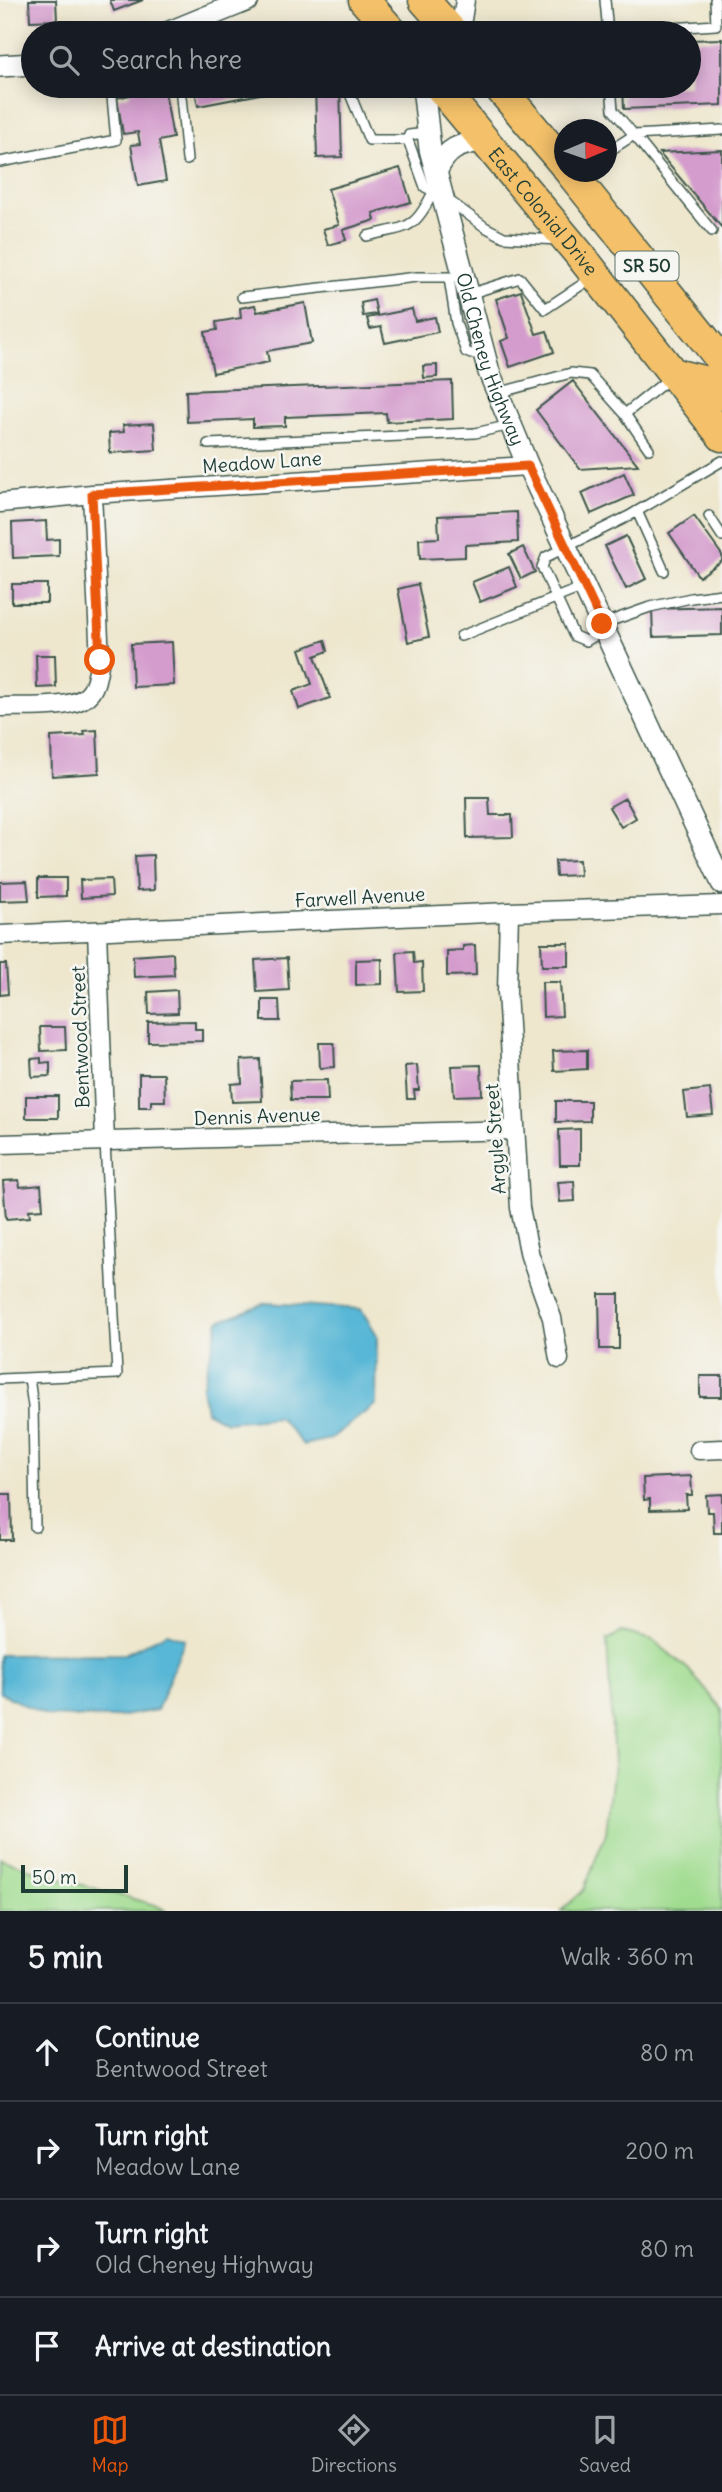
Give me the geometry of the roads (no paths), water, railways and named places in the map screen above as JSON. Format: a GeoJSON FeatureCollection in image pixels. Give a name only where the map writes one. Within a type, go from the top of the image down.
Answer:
{"type":"FeatureCollection","features":[{"type":"Feature","properties":{"kind":"highway"},"geometry":{"type":"LineString","coordinates":[[364,0],[382,21]]}},
{"type":"Feature","properties":{"kind":"highway"},"geometry":{"type":"LineString","coordinates":[[424,0],[442,21]]}},
{"type":"Feature","properties":{"kind":"highway","name":"East Colonial Drive"},"geometry":{"type":"LineString","coordinates":[[449,98],[582,257],[722,436]]}},
{"type":"Feature","properties":{"kind":"highway","name":"SR 50"},"geometry":{"type":"LineString","coordinates":[[508,98],[554,150]]}},
{"type":"Feature","properties":{"kind":"highway","name":"SR 50"},"geometry":{"type":"LineString","coordinates":[[581,182],[722,361]]}},
{"type":"Feature","properties":{"kind":"highway"},"geometry":{"type":"LineString","coordinates":[[582,257],[662,323],[679,330],[696,328]]}},
{"type":"Feature","properties":{"kind":"highway"},"geometry":{"type":"LineString","coordinates":[[675,374],[703,381],[722,395]]}},
{"type":"Feature","properties":{"kind":"street"},"geometry":{"type":"LineString","coordinates":[[197,21],[247,0]]}},
{"type":"Feature","properties":{"kind":"street"},"geometry":{"type":"LineString","coordinates":[[462,21],[465,0]]}},
{"type":"Feature","properties":{"kind":"street"},"geometry":{"type":"LineString","coordinates":[[0,66],[21,65]]}},
{"type":"Feature","properties":{"kind":"street","name":"Old Cheney Highway"},"geometry":{"type":"LineString","coordinates":[[422,98],[418,137],[437,170],[439,194],[460,283],[488,372],[528,466],[722,882]]}},
{"type":"Feature","properties":{"kind":"street"},"geometry":{"type":"LineString","coordinates":[[437,170],[447,152],[486,140]]}},
{"type":"Feature","properties":{"kind":"street","name":"Meadow Lane"},"geometry":{"type":"LineString","coordinates":[[0,503],[92,494],[528,466]]}},
{"type":"Feature","properties":{"kind":"street"},"geometry":{"type":"LineString","coordinates":[[0,707],[69,704],[86,697],[96,683],[100,660],[92,494]]}},
{"type":"Feature","properties":{"kind":"street","name":"Farwell Avenue"},"geometry":{"type":"LineString","coordinates":[[0,935],[722,905]]}},
{"type":"Feature","properties":{"kind":"street","name":"Argyle Street"},"geometry":{"type":"LineString","coordinates":[[509,912],[507,992],[520,1208],[530,1256],[552,1318],[559,1359]]}},
{"type":"Feature","properties":{"kind":"street","name":"Bentwood Street"},"geometry":{"type":"LineString","coordinates":[[97,930],[105,1142]]}},
{"type":"Feature","properties":{"kind":"street","name":"Dennis Avenue"},"geometry":{"type":"LineString","coordinates":[[0,1144],[515,1130]]}},
{"type":"Feature","properties":{"kind":"street"},"geometry":{"type":"LineString","coordinates":[[699,1450],[722,1449]]}},
{"type":"Feature","properties":{"kind":"lane"},"geometry":{"type":"LineString","coordinates":[[605,0],[607,21]]}},
{"type":"Feature","properties":{"kind":"lane"},"geometry":{"type":"LineString","coordinates":[[701,26],[719,25],[715,0]]}},
{"type":"Feature","properties":{"kind":"lane"},"geometry":{"type":"LineString","coordinates":[[0,162],[116,140],[112,98]]}},
{"type":"Feature","properties":{"kind":"lane"},"geometry":{"type":"LineString","coordinates":[[181,98],[187,160]]}},
{"type":"Feature","properties":{"kind":"lane"},"geometry":{"type":"LineString","coordinates":[[242,297],[416,277],[460,283],[520,278],[545,309],[582,257],[504,237],[425,187],[418,137],[369,140],[352,98]]}},
{"type":"Feature","properties":{"kind":"lane"},"geometry":{"type":"LineString","coordinates":[[612,98],[613,110],[712,230]]}},
{"type":"Feature","properties":{"kind":"lane"},"geometry":{"type":"LineString","coordinates":[[617,146],[634,135],[722,130]]}},
{"type":"Feature","properties":{"kind":"lane"},"geometry":{"type":"LineString","coordinates":[[367,236],[411,225],[422,216],[439,194]]}},
{"type":"Feature","properties":{"kind":"lane"},"geometry":{"type":"LineString","coordinates":[[497,393],[571,373],[590,375],[625,414],[649,449]]}},
{"type":"Feature","properties":{"kind":"lane"},"geometry":{"type":"LineString","coordinates":[[625,414],[675,374]]}},
{"type":"Feature","properties":{"kind":"lane"},"geometry":{"type":"LineString","coordinates":[[208,444],[475,433],[511,425]]}},
{"type":"Feature","properties":{"kind":"lane"},"geometry":{"type":"LineString","coordinates":[[722,461],[637,511],[546,557],[542,567],[574,636],[586,641],[603,627],[650,607],[722,594]]}},
{"type":"Feature","properties":{"kind":"lane"},"geometry":{"type":"LineString","coordinates":[[637,511],[664,571]]}},
{"type":"Feature","properties":{"kind":"lane"},"geometry":{"type":"LineString","coordinates":[[709,516],[722,536]]}},
{"type":"Feature","properties":{"kind":"lane"},"geometry":{"type":"LineString","coordinates":[[461,636],[584,586]]}},
{"type":"Feature","properties":{"kind":"lane"},"geometry":{"type":"LineString","coordinates":[[0,1379],[117,1374],[105,1142]]}},
{"type":"Feature","properties":{"kind":"lane"},"geometry":{"type":"LineString","coordinates":[[29,1378],[33,1406],[36,1527]]}},
{"type":"Feature","properties":{"kind":"water"},"geometry":{"type":"Polygon","coordinates":[[[266,1303],[361,1309],[377,1335],[376,1404],[330,1439],[303,1445],[279,1417],[226,1422],[206,1411],[202,1388],[219,1321],[266,1303]]]}},
{"type":"Feature","properties":{"kind":"water"},"geometry":{"type":"Polygon","coordinates":[[[167,1633],[185,1639],[157,1710],[112,1718],[47,1716],[0,1693],[0,1655],[125,1654],[167,1633]]]}}]}
